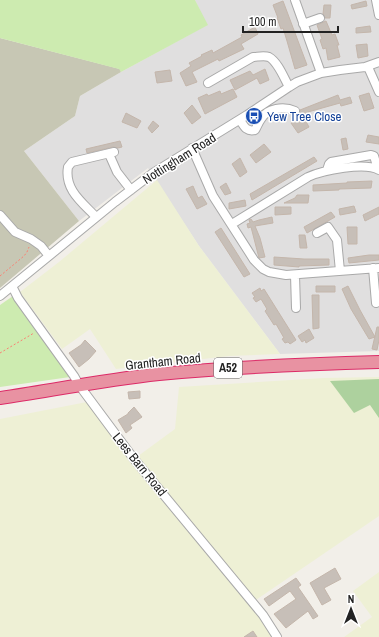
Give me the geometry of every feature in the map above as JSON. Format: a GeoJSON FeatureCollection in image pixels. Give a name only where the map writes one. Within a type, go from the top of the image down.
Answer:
{"type":"FeatureCollection","features":[{"type":"Feature","properties":{"kind":"highway","name":"Grantham Road"},"geometry":{"type":"LineString","coordinates":[[0,398],[158,374],[246,367],[379,362]]}},
{"type":"Feature","properties":{"kind":"street"},"geometry":{"type":"LineString","coordinates":[[294,0],[321,73]]}},
{"type":"Feature","properties":{"kind":"street"},"geometry":{"type":"LineString","coordinates":[[376,0],[379,15]]}},
{"type":"Feature","properties":{"kind":"street"},"geometry":{"type":"LineString","coordinates":[[303,24],[320,18]]}},
{"type":"Feature","properties":{"kind":"street"},"geometry":{"type":"LineString","coordinates":[[215,82],[253,58],[260,56],[268,57],[274,63],[289,87]]}},
{"type":"Feature","properties":{"kind":"street","name":"Nottingham Road"},"geometry":{"type":"LineString","coordinates":[[0,296],[96,217],[159,169],[240,120],[289,87],[321,73],[368,67],[379,62]]}},
{"type":"Feature","properties":{"kind":"street"},"geometry":{"type":"LineString","coordinates":[[368,67],[379,92]]}},
{"type":"Feature","properties":{"kind":"street"},"geometry":{"type":"LineString","coordinates":[[240,120],[246,129],[250,131],[255,130],[261,118],[276,108],[288,108],[295,111]]}},
{"type":"Feature","properties":{"kind":"street"},"geometry":{"type":"LineString","coordinates":[[192,148],[213,196],[254,260],[263,268],[274,273],[286,275],[376,268],[376,303]]}},
{"type":"Feature","properties":{"kind":"street"},"geometry":{"type":"LineString","coordinates":[[96,217],[81,203],[71,189],[68,177],[68,167],[72,162],[111,153],[117,172],[131,190]]}},
{"type":"Feature","properties":{"kind":"street"},"geometry":{"type":"LineString","coordinates":[[232,224],[308,177],[327,170],[368,167],[378,170],[376,160],[374,156],[371,155],[331,162],[328,164],[327,170]]}},
{"type":"Feature","properties":{"kind":"street"},"geometry":{"type":"LineString","coordinates":[[0,215],[14,232],[31,239],[41,246],[49,256]]}},
{"type":"Feature","properties":{"kind":"street"},"geometry":{"type":"LineString","coordinates":[[317,233],[328,227],[337,240],[340,271]]}},
{"type":"Feature","properties":{"kind":"street"},"geometry":{"type":"LineString","coordinates":[[295,275],[296,308]]}},
{"type":"Feature","properties":{"kind":"street","name":"Lees Barn Road"},"geometry":{"type":"LineString","coordinates":[[12,286],[40,329],[74,376],[78,385],[134,459],[263,615],[276,637]]}},
{"type":"Feature","properties":{"kind":"path"},"geometry":{"type":"LineString","coordinates":[[0,276],[24,256],[27,252],[31,239]]}},
{"type":"Feature","properties":{"kind":"path"},"geometry":{"type":"LineString","coordinates":[[0,353],[40,329]]}},
{"type":"Feature","properties":{"kind":"shaded area"},"geometry":{"type":"Polygon","coordinates":[[[195,0],[379,0],[379,351],[280,354],[199,246],[148,168],[79,221],[24,151],[75,116],[80,96],[207,25],[195,0]]]}},
{"type":"Feature","properties":{"kind":"shaded area"},"geometry":{"type":"Polygon","coordinates":[[[0,38],[120,69],[121,72],[80,96],[75,116],[24,151],[79,221],[0,288],[0,38]]]}},
{"type":"Feature","properties":{"kind":"shaded area"},"geometry":{"type":"Polygon","coordinates":[[[157,180],[199,246],[280,354],[229,356],[116,369],[90,329],[62,349],[20,292],[59,262],[157,180]]]}},
{"type":"Feature","properties":{"kind":"shaded area"},"geometry":{"type":"Polygon","coordinates":[[[379,377],[379,516],[253,602],[277,637],[0,637],[0,419],[92,401],[134,459],[175,429],[179,387],[324,378],[379,377]]]}},
{"type":"Feature","properties":{"kind":"shaded area"},"geometry":{"type":"Polygon","coordinates":[[[379,572],[379,637],[344,637],[372,617],[353,591],[379,572]]]}},
{"type":"Feature","properties":{"kind":"green space"},"geometry":{"type":"Polygon","coordinates":[[[0,0],[195,0],[208,25],[121,72],[119,69],[0,38],[0,0]]]}},
{"type":"Feature","properties":{"kind":"green space"},"geometry":{"type":"Polygon","coordinates":[[[13,296],[70,377],[0,387],[0,305],[13,296]]]}},
{"type":"Feature","properties":{"kind":"green space"},"geometry":{"type":"Polygon","coordinates":[[[379,379],[379,418],[370,405],[354,413],[330,381],[379,379]]]}},
{"type":"Feature","properties":{"kind":"building"},"geometry":{"type":"Polygon","coordinates":[[[283,1],[307,65],[295,69],[283,28],[281,29],[273,5],[283,1]]]}},
{"type":"Feature","properties":{"kind":"building"},"geometry":{"type":"Polygon","coordinates":[[[366,1],[367,6],[352,9],[351,5],[366,1]]]}},
{"type":"Feature","properties":{"kind":"building"},"geometry":{"type":"Polygon","coordinates":[[[324,5],[331,5],[330,18],[325,18],[323,14],[324,5]]]}},
{"type":"Feature","properties":{"kind":"building"},"geometry":{"type":"Polygon","coordinates":[[[326,21],[332,35],[335,34],[339,45],[337,45],[340,57],[328,60],[326,48],[323,49],[320,40],[322,39],[317,25],[326,21]]]}},
{"type":"Feature","properties":{"kind":"building"},"geometry":{"type":"Polygon","coordinates":[[[370,26],[371,32],[356,33],[356,28],[370,26]]]}},
{"type":"Feature","properties":{"kind":"building"},"geometry":{"type":"Polygon","coordinates":[[[255,27],[258,34],[241,44],[244,49],[219,61],[218,59],[192,72],[197,82],[186,86],[180,73],[191,66],[189,63],[212,50],[213,53],[242,37],[241,35],[255,27]]]}},
{"type":"Feature","properties":{"kind":"building"},"geometry":{"type":"Polygon","coordinates":[[[367,44],[368,56],[358,58],[356,45],[367,44]]]}},
{"type":"Feature","properties":{"kind":"building"},"geometry":{"type":"Polygon","coordinates":[[[265,69],[269,80],[260,84],[257,78],[235,90],[230,80],[250,71],[253,75],[265,69]]]}},
{"type":"Feature","properties":{"kind":"building"},"geometry":{"type":"Polygon","coordinates":[[[170,70],[172,81],[157,83],[155,72],[170,70]]]}},
{"type":"Feature","properties":{"kind":"building"},"geometry":{"type":"Polygon","coordinates":[[[233,89],[237,97],[205,114],[198,98],[220,91],[221,94],[233,89]]]}},
{"type":"Feature","properties":{"kind":"building"},"geometry":{"type":"Polygon","coordinates":[[[369,93],[374,108],[364,111],[359,96],[369,93]]]}},
{"type":"Feature","properties":{"kind":"building"},"geometry":{"type":"Polygon","coordinates":[[[338,95],[340,100],[350,97],[352,103],[341,106],[340,103],[308,112],[309,114],[299,115],[300,110],[338,95]]]}},
{"type":"Feature","properties":{"kind":"building"},"geometry":{"type":"Polygon","coordinates":[[[192,105],[201,117],[192,124],[184,113],[192,105]]]}},
{"type":"Feature","properties":{"kind":"building"},"geometry":{"type":"Polygon","coordinates":[[[126,113],[141,121],[137,128],[122,122],[126,113]]]}},
{"type":"Feature","properties":{"kind":"building"},"geometry":{"type":"Polygon","coordinates":[[[303,116],[309,127],[298,133],[291,123],[303,116]]]}},
{"type":"Feature","properties":{"kind":"building"},"geometry":{"type":"Polygon","coordinates":[[[153,121],[159,126],[152,133],[148,128],[153,121]]]}},
{"type":"Feature","properties":{"kind":"building"},"geometry":{"type":"Polygon","coordinates":[[[368,135],[379,137],[379,144],[366,142],[368,135]]]}},
{"type":"Feature","properties":{"kind":"building"},"geometry":{"type":"Polygon","coordinates":[[[346,138],[348,149],[343,150],[341,139],[346,138]]]}},
{"type":"Feature","properties":{"kind":"building"},"geometry":{"type":"Polygon","coordinates":[[[120,141],[122,147],[113,147],[87,153],[86,149],[120,141]]]}},
{"type":"Feature","properties":{"kind":"building"},"geometry":{"type":"Polygon","coordinates":[[[264,144],[271,152],[256,163],[250,155],[264,144]]]}},
{"type":"Feature","properties":{"kind":"building"},"geometry":{"type":"Polygon","coordinates":[[[314,157],[317,161],[252,200],[250,194],[314,157]]]}},
{"type":"Feature","properties":{"kind":"building"},"geometry":{"type":"Polygon","coordinates":[[[240,158],[247,172],[240,177],[232,164],[240,158]]]}},
{"type":"Feature","properties":{"kind":"building"},"geometry":{"type":"Polygon","coordinates":[[[372,181],[371,188],[313,191],[313,185],[372,181]]]}},
{"type":"Feature","properties":{"kind":"building"},"geometry":{"type":"Polygon","coordinates":[[[226,183],[231,193],[225,195],[220,187],[226,183]]]}},
{"type":"Feature","properties":{"kind":"building"},"geometry":{"type":"Polygon","coordinates":[[[193,186],[198,198],[202,196],[207,204],[197,209],[186,189],[193,186]]]}},
{"type":"Feature","properties":{"kind":"building"},"geometry":{"type":"Polygon","coordinates":[[[297,195],[309,195],[308,203],[284,203],[295,198],[297,195]]]}},
{"type":"Feature","properties":{"kind":"building"},"geometry":{"type":"Polygon","coordinates":[[[245,200],[246,206],[229,209],[229,203],[245,200]]]}},
{"type":"Feature","properties":{"kind":"building"},"geometry":{"type":"Polygon","coordinates":[[[354,206],[356,212],[340,215],[339,209],[354,206]]]}},
{"type":"Feature","properties":{"kind":"building"},"geometry":{"type":"Polygon","coordinates":[[[275,207],[291,207],[291,214],[275,215],[275,207]]]}},
{"type":"Feature","properties":{"kind":"building"},"geometry":{"type":"Polygon","coordinates":[[[379,207],[379,214],[365,221],[363,215],[379,207]]]}},
{"type":"Feature","properties":{"kind":"building"},"geometry":{"type":"Polygon","coordinates":[[[331,212],[335,217],[307,233],[304,227],[331,212]]]}},
{"type":"Feature","properties":{"kind":"building"},"geometry":{"type":"Polygon","coordinates":[[[272,217],[273,223],[255,226],[265,257],[259,258],[251,227],[248,228],[247,224],[250,223],[249,220],[251,219],[253,222],[272,217]]]}},
{"type":"Feature","properties":{"kind":"building"},"geometry":{"type":"Polygon","coordinates":[[[347,227],[357,227],[357,244],[348,244],[347,227]]]}},
{"type":"Feature","properties":{"kind":"building"},"geometry":{"type":"Polygon","coordinates":[[[221,228],[250,274],[244,277],[215,232],[221,228]]]}},
{"type":"Feature","properties":{"kind":"building"},"geometry":{"type":"Polygon","coordinates":[[[299,235],[305,235],[307,248],[300,248],[299,235]]]}},
{"type":"Feature","properties":{"kind":"building"},"geometry":{"type":"Polygon","coordinates":[[[379,255],[379,260],[349,263],[348,258],[379,255]]]}},
{"type":"Feature","properties":{"kind":"building"},"geometry":{"type":"Polygon","coordinates":[[[274,257],[329,259],[329,265],[299,267],[274,265],[274,257]]]}},
{"type":"Feature","properties":{"kind":"building"},"geometry":{"type":"Polygon","coordinates":[[[316,286],[335,286],[335,292],[316,292],[316,286]]]}},
{"type":"Feature","properties":{"kind":"building"},"geometry":{"type":"Polygon","coordinates":[[[348,286],[375,337],[369,339],[351,309],[342,289],[348,286]]]}},
{"type":"Feature","properties":{"kind":"building"},"geometry":{"type":"Polygon","coordinates":[[[260,288],[261,291],[264,289],[296,340],[290,344],[288,342],[285,343],[282,339],[284,338],[276,324],[274,325],[265,311],[267,309],[261,299],[256,302],[253,298],[255,297],[252,293],[260,288]]]}},
{"type":"Feature","properties":{"kind":"building"},"geometry":{"type":"Polygon","coordinates":[[[312,295],[319,295],[319,328],[313,329],[312,295]]]}},
{"type":"Feature","properties":{"kind":"building"},"geometry":{"type":"Polygon","coordinates":[[[377,327],[379,327],[379,340],[377,350],[372,349],[377,327]]]}},
{"type":"Feature","properties":{"kind":"building"},"geometry":{"type":"Polygon","coordinates":[[[309,329],[314,338],[306,343],[305,340],[302,342],[298,336],[309,329]]]}},
{"type":"Feature","properties":{"kind":"building"},"geometry":{"type":"Polygon","coordinates":[[[85,340],[96,351],[79,367],[69,353],[81,345],[85,340]]]}},
{"type":"Feature","properties":{"kind":"building"},"geometry":{"type":"Polygon","coordinates":[[[140,391],[140,398],[129,399],[128,392],[140,391]]]}},
{"type":"Feature","properties":{"kind":"building"},"geometry":{"type":"Polygon","coordinates":[[[134,407],[142,417],[130,425],[132,428],[126,433],[118,420],[128,414],[134,407]]]}},
{"type":"Feature","properties":{"kind":"building"},"geometry":{"type":"Polygon","coordinates":[[[335,568],[341,579],[324,588],[331,600],[322,605],[310,583],[335,568]]]}},
{"type":"Feature","properties":{"kind":"building"},"geometry":{"type":"Polygon","coordinates":[[[296,578],[301,585],[298,587],[318,616],[313,619],[308,611],[286,628],[274,614],[296,599],[290,591],[269,606],[264,599],[296,578]]]}},
{"type":"Feature","properties":{"kind":"building"},"geometry":{"type":"Polygon","coordinates":[[[253,631],[257,637],[244,637],[253,631]]]}},
{"type":"Feature","properties":{"kind":"place","name":"Yew Tree Close"},"geometry":{"type":"Point","coordinates":[254,116]}}]}
